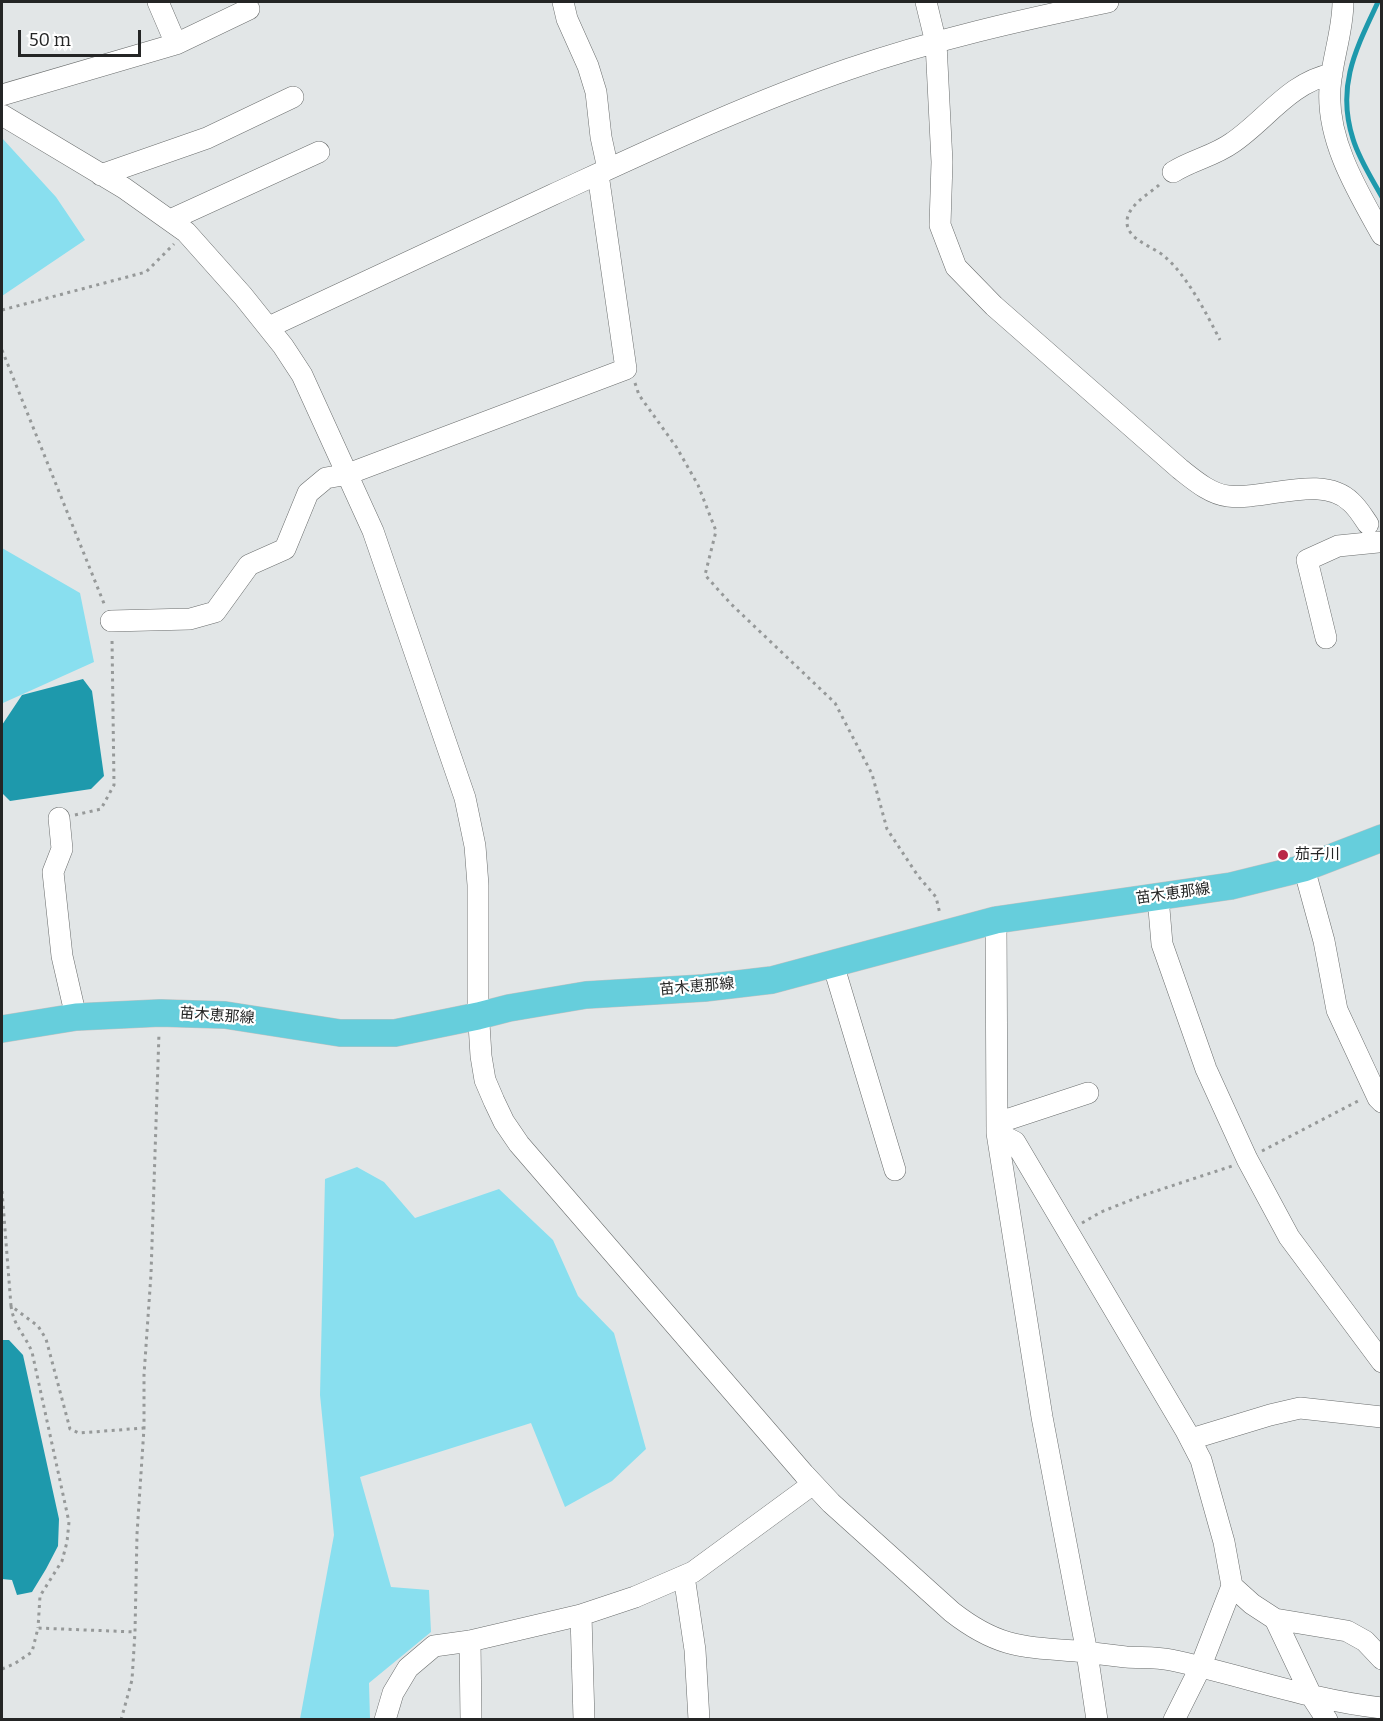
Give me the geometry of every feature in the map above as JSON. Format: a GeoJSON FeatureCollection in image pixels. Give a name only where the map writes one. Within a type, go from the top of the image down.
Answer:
{"type":"FeatureCollection","features":[{"type":"Feature","properties":{"kind":"main road","name":"苗木恵那線"},"geometry":{"type":"LineString","coordinates":[[2,1029],[76,1017],[160,1013],[225,1015],[355,1034],[395,1033],[509,1008],[586,995],[704,988],[772,980],[996,920],[1231,886],[1304,868],[1382,838]]}},
{"type":"Feature","properties":{"kind":"street"},"geometry":{"type":"LineString","coordinates":[[158,2],[176,44]]}},
{"type":"Feature","properties":{"kind":"street"},"geometry":{"type":"LineString","coordinates":[[111,621],[190,619],[215,612],[249,565],[285,549],[308,493],[326,478],[348,474],[626,369],[596,92],[588,66],[567,19],[563,2]]}},
{"type":"Feature","properties":{"kind":"street"},"geometry":{"type":"LineString","coordinates":[[926,2],[936,43],[942,162],[940,225],[956,267],[994,306],[1180,469],[1204,487],[1227,496],[1248,497],[1321,488],[1337,492],[1350,501],[1377,532],[1307,560],[1326,638]]}},
{"type":"Feature","properties":{"kind":"street"},"geometry":{"type":"LineString","coordinates":[[269,327],[603,171],[776,96],[850,69],[936,43],[1028,18],[1108,2]]}},
{"type":"Feature","properties":{"kind":"street"},"geometry":{"type":"LineString","coordinates":[[1343,2],[1341,32],[1332,75],[1330,107],[1341,152],[1359,195],[1382,235]]}},
{"type":"Feature","properties":{"kind":"street"},"geometry":{"type":"LineString","coordinates":[[2,95],[176,44],[249,9]]}},
{"type":"Feature","properties":{"kind":"street"},"geometry":{"type":"LineString","coordinates":[[1173,172],[1233,143],[1270,109],[1321,76],[1332,75]]}},
{"type":"Feature","properties":{"kind":"street"},"geometry":{"type":"LineString","coordinates":[[100,175],[207,138],[293,97]]}},
{"type":"Feature","properties":{"kind":"street"},"geometry":{"type":"LineString","coordinates":[[2,115],[124,188],[178,226],[269,327],[302,375],[373,531],[465,798],[475,846],[478,885],[478,1016],[481,1056],[485,1080],[504,1122],[519,1144],[813,1484],[952,1612],[973,1629],[994,1639],[1018,1646],[1169,1660],[1311,1697],[1382,1708]]}},
{"type":"Feature","properties":{"kind":"street"},"geometry":{"type":"LineString","coordinates":[[178,226],[319,152]]}},
{"type":"Feature","properties":{"kind":"street"},"geometry":{"type":"LineString","coordinates":[[58,818],[62,849],[53,872],[62,956],[76,1017]]}},
{"type":"Feature","properties":{"kind":"street"},"geometry":{"type":"LineString","coordinates":[[1304,868],[1324,941],[1337,1010],[1378,1097]]}},
{"type":"Feature","properties":{"kind":"street"},"geometry":{"type":"LineString","coordinates":[[1158,897],[1162,944],[1206,1069],[1248,1160],[1289,1237],[1382,1362]]}},
{"type":"Feature","properties":{"kind":"street"},"geometry":{"type":"LineString","coordinates":[[996,920],[997,1128],[1059,1510],[1087,1653],[1097,1719]]}},
{"type":"Feature","properties":{"kind":"street"},"geometry":{"type":"LineString","coordinates":[[833,964],[895,1170]]}},
{"type":"Feature","properties":{"kind":"street"},"geometry":{"type":"LineString","coordinates":[[997,1128],[1088,1094]]}},
{"type":"Feature","properties":{"kind":"street"},"geometry":{"type":"LineString","coordinates":[[997,1128],[1015,1142],[1191,1439],[1201,1460],[1222,1532],[1232,1586],[1200,1668],[1174,1719]]}},
{"type":"Feature","properties":{"kind":"street"},"geometry":{"type":"LineString","coordinates":[[1191,1439],[1300,1408],[1382,1417]]}},
{"type":"Feature","properties":{"kind":"street"},"geometry":{"type":"LineString","coordinates":[[385,1719],[393,1693],[408,1668],[434,1646],[470,1641],[581,1615],[635,1597],[693,1572],[813,1484]]}},
{"type":"Feature","properties":{"kind":"street"},"geometry":{"type":"LineString","coordinates":[[684,1576],[695,1650],[699,1719]]}},
{"type":"Feature","properties":{"kind":"street"},"geometry":{"type":"LineString","coordinates":[[1232,1586],[1252,1604],[1275,1619],[1347,1631],[1365,1641],[1382,1659]]}},
{"type":"Feature","properties":{"kind":"street"},"geometry":{"type":"LineString","coordinates":[[581,1615],[584,1719]]}},
{"type":"Feature","properties":{"kind":"street"},"geometry":{"type":"LineString","coordinates":[[1275,1619],[1311,1697],[1327,1719]]}},
{"type":"Feature","properties":{"kind":"street"},"geometry":{"type":"LineString","coordinates":[[470,1641],[471,1719]]}},
{"type":"Feature","properties":{"kind":"path"},"geometry":{"type":"LineString","coordinates":[[1173,172],[1135,206],[1128,217],[1127,224],[1130,233],[1138,240],[1152,247],[1173,264],[1202,304],[1220,340]]}},
{"type":"Feature","properties":{"kind":"path"},"geometry":{"type":"LineString","coordinates":[[2,310],[146,272],[178,226]]}},
{"type":"Feature","properties":{"kind":"path"},"geometry":{"type":"LineString","coordinates":[[2,350],[111,621],[114,785],[101,809],[58,818]]}},
{"type":"Feature","properties":{"kind":"path"},"geometry":{"type":"LineString","coordinates":[[626,369],[630,372],[639,395],[677,448],[698,485],[716,531],[705,575],[731,604],[835,703],[872,774],[887,829],[918,876],[936,897],[945,933]]}},
{"type":"Feature","properties":{"kind":"path"},"geometry":{"type":"LineString","coordinates":[[121,1719],[132,1680],[135,1632],[137,1534],[151,1274],[160,1013]]}},
{"type":"Feature","properties":{"kind":"path"},"geometry":{"type":"LineString","coordinates":[[1068,1231],[1101,1212],[1141,1196],[1248,1160],[1378,1097]]}},
{"type":"Feature","properties":{"kind":"path"},"geometry":{"type":"LineString","coordinates":[[2,1191],[13,1321],[28,1342],[32,1352],[69,1522],[62,1561],[40,1596],[38,1628],[32,1652],[14,1665],[2,1669]]}},
{"type":"Feature","properties":{"kind":"path"},"geometry":{"type":"LineString","coordinates":[[10,1306],[38,1326],[46,1339],[70,1429],[79,1433],[144,1428]]}},
{"type":"Feature","properties":{"kind":"path"},"geometry":{"type":"LineString","coordinates":[[38,1628],[135,1632]]}},
{"type":"Feature","properties":{"kind":"shaded area"},"geometry":{"type":"Polygon","coordinates":[[[2,138],[56,197],[85,240],[2,296],[2,138]]]}},
{"type":"Feature","properties":{"kind":"shaded area"},"geometry":{"type":"Polygon","coordinates":[[[2,548],[80,593],[94,662],[3,703],[2,703],[2,548]]]}},
{"type":"Feature","properties":{"kind":"shaded area"},"geometry":{"type":"Polygon","coordinates":[[[83,679],[92,691],[104,776],[91,789],[10,801],[2,793],[2,725],[22,695],[83,679]]]}},
{"type":"Feature","properties":{"kind":"shaded area"},"geometry":{"type":"Polygon","coordinates":[[[357,1167],[384,1182],[415,1218],[499,1189],[553,1240],[578,1296],[614,1333],[646,1449],[612,1481],[565,1507],[531,1423],[360,1477],[391,1587],[429,1590],[431,1632],[369,1683],[370,1719],[300,1719],[334,1535],[320,1395],[325,1179],[357,1167]]]}},
{"type":"Feature","properties":{"kind":"shaded area"},"geometry":{"type":"Polygon","coordinates":[[[2,1340],[9,1340],[23,1355],[59,1519],[58,1546],[46,1569],[32,1592],[17,1595],[12,1580],[2,1579],[2,1340]]]}},
{"type":"Feature","properties":{"kind":"waterway"},"geometry":{"type":"LineString","coordinates":[[1378,2],[1362,36],[1351,68],[1347,102],[1348,120],[1353,139],[1382,197]]}},
{"type":"Feature","properties":{"kind":"place","name":"茄子川"},"geometry":{"type":"Point","coordinates":[1283,855]}}]}
